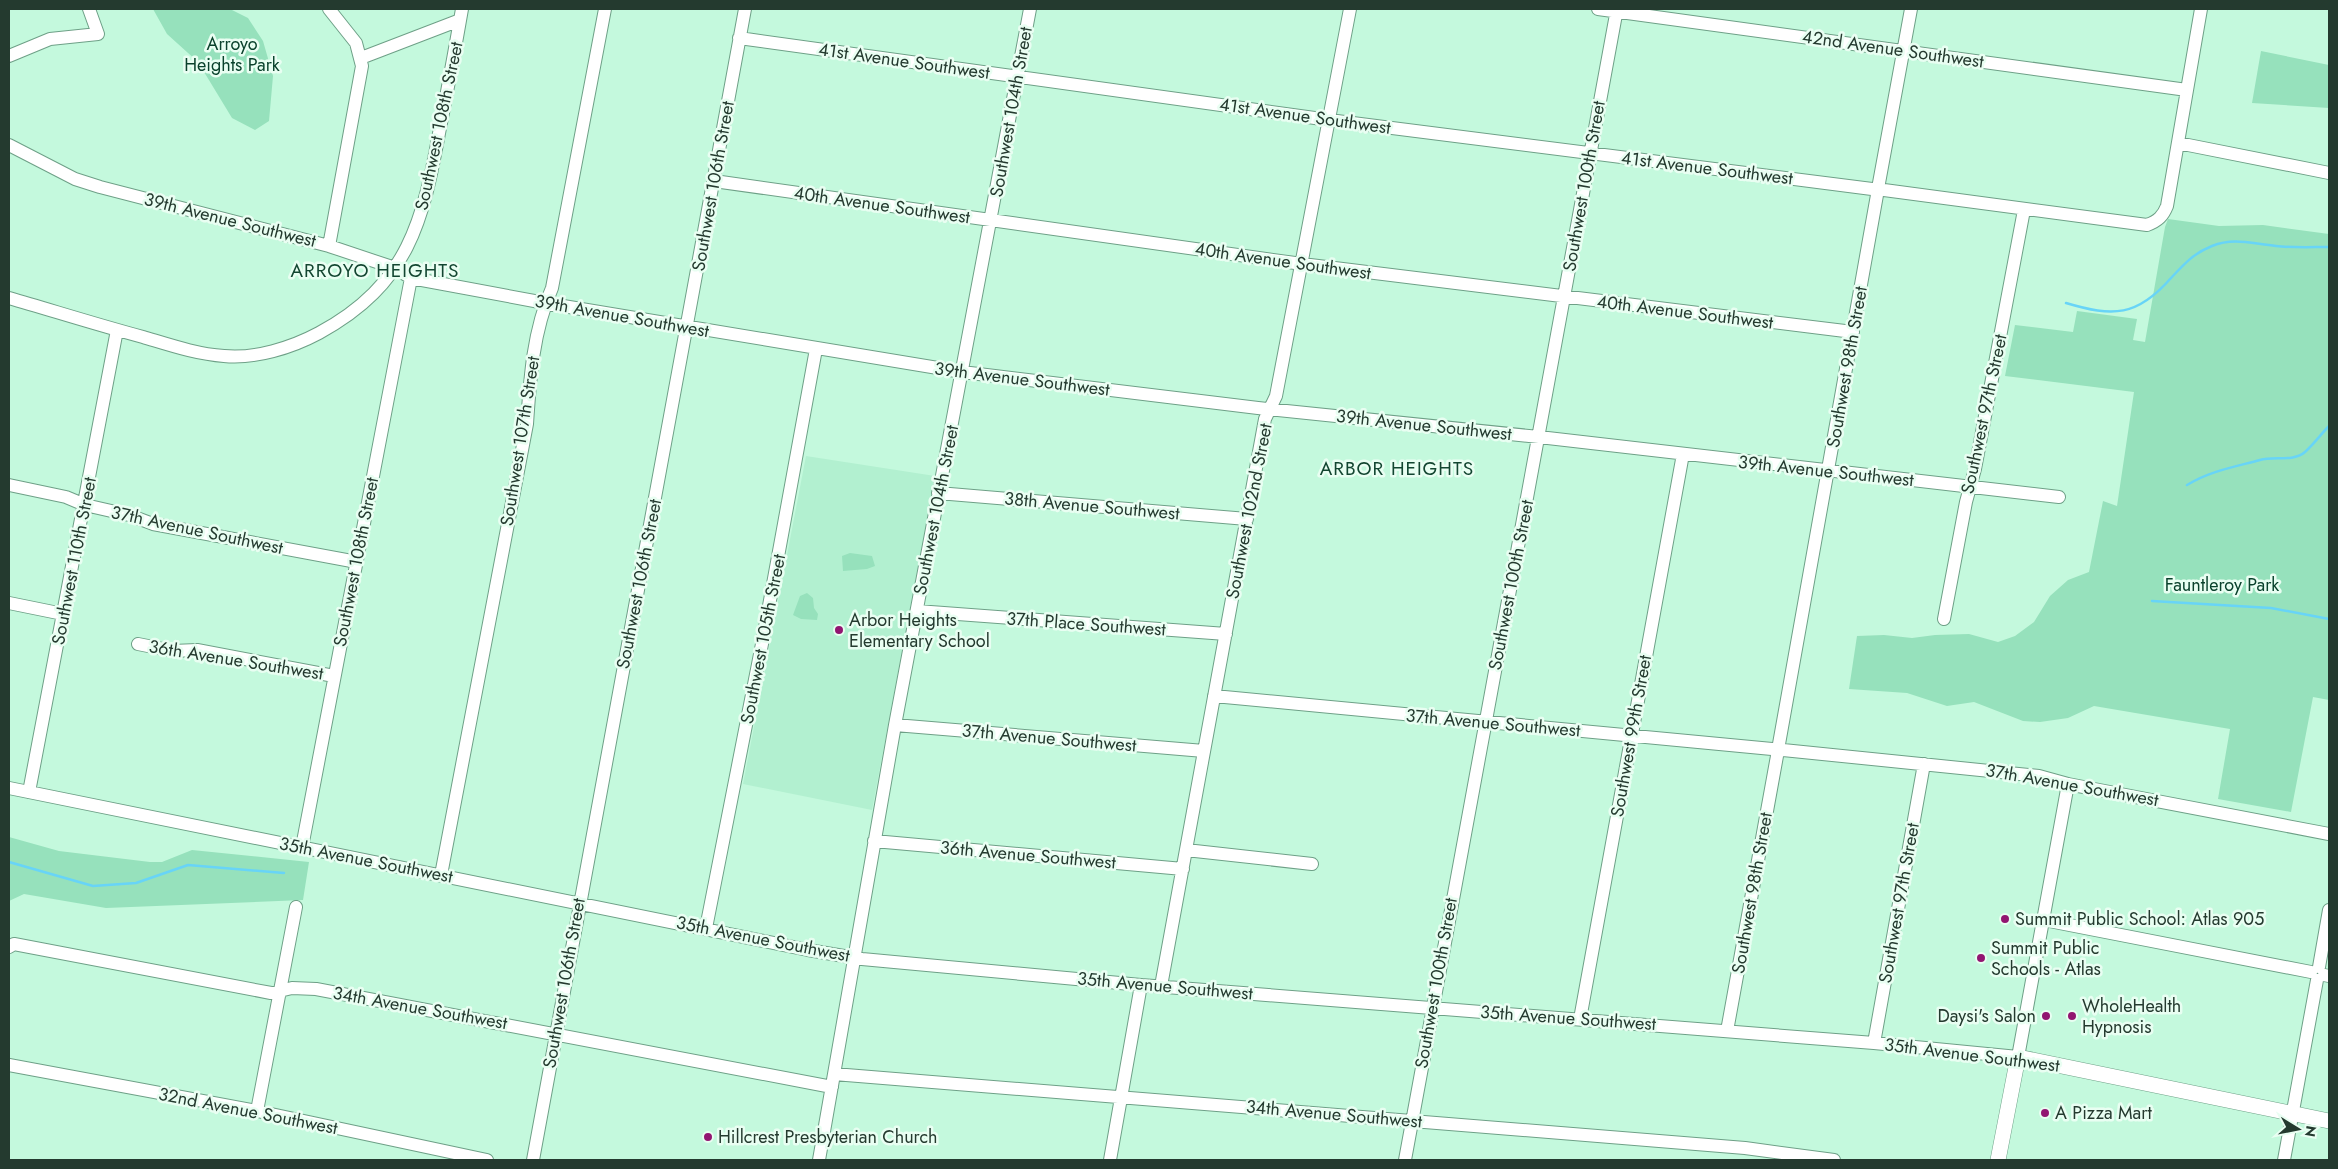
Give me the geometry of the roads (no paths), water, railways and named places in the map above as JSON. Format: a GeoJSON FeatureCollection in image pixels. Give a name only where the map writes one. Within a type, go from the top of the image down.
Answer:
{"type":"FeatureCollection","features":[{"type":"Feature","properties":{"kind":"main road","name":"35th Avenue Southwest"},"geometry":{"type":"LineString","coordinates":[[2018,1057],[2329,1121]]}},
{"type":"Feature","properties":{"kind":"main road"},"geometry":{"type":"LineString","coordinates":[[1998,1160],[2018,1057]]}},
{"type":"Feature","properties":{"kind":"street"},"geometry":{"type":"LineString","coordinates":[[9,56],[50,39],[98,34],[89,9]]}},
{"type":"Feature","properties":{"kind":"street"},"geometry":{"type":"LineString","coordinates":[[329,9],[356,43],[361,58],[362,77],[329,246]]}},
{"type":"Feature","properties":{"kind":"street","name":"Southwest 107th Street"},"geometry":{"type":"LineString","coordinates":[[441,875],[527,424],[531,372],[542,312],[552,288],[605,9]]}},
{"type":"Feature","properties":{"kind":"street","name":"Southwest 106th Street"},"geometry":{"type":"LineString","coordinates":[[533,1160],[554,1033],[745,9]]}},
{"type":"Feature","properties":{"kind":"street","name":"Southwest 104th Street"},"geometry":{"type":"LineString","coordinates":[[819,1160],[895,724],[1030,9]]}},
{"type":"Feature","properties":{"kind":"street","name":"Southwest 102nd Street"},"geometry":{"type":"LineString","coordinates":[[1161,986],[1265,419],[1276,396],[1350,9]]}},
{"type":"Feature","properties":{"kind":"street","name":"42nd Avenue Southwest"},"geometry":{"type":"LineString","coordinates":[[1598,9],[2187,90]]}},
{"type":"Feature","properties":{"kind":"street","name":"Southwest 98th Street"},"geometry":{"type":"LineString","coordinates":[[1727,1031],[1911,9]]}},
{"type":"Feature","properties":{"kind":"street"},"geometry":{"type":"LineString","coordinates":[[2201,9],[2178,143],[2329,173]]}},
{"type":"Feature","properties":{"kind":"street","name":"Southwest 100th Street"},"geometry":{"type":"LineString","coordinates":[[1404,1160],[1484,723],[1539,438],[1616,10]]}},
{"type":"Feature","properties":{"kind":"street"},"geometry":{"type":"LineString","coordinates":[[361,58],[461,14]]}},
{"type":"Feature","properties":{"kind":"street","name":"Southwest 108th Street"},"geometry":{"type":"LineString","coordinates":[[9,298],[206,354],[226,356],[269,352],[310,338],[330,328],[368,298],[395,268],[410,243],[424,205],[461,14]]}},
{"type":"Feature","properties":{"kind":"street","name":"41st Avenue Southwest"},"geometry":{"type":"LineString","coordinates":[[740,38],[1329,120],[2147,225],[2161,218],[2167,206],[2178,143]]}},
{"type":"Feature","properties":{"kind":"street","name":"39th Avenue Southwest"},"geometry":{"type":"LineString","coordinates":[[9,145],[75,179],[329,246],[395,268],[412,278],[545,303],[962,372],[1828,472],[1970,486],[2059,498]]}},
{"type":"Feature","properties":{"kind":"street","name":"40th Avenue Southwest"},"geometry":{"type":"LineString","coordinates":[[714,181],[1302,264],[1853,332]]}},
{"type":"Feature","properties":{"kind":"street","name":"Southwest 97th Street"},"geometry":{"type":"LineString","coordinates":[[1944,619],[1975,469],[2024,210]]}},
{"type":"Feature","properties":{"kind":"street","name":"Southwest 108th Street"},"geometry":{"type":"LineString","coordinates":[[302,847],[412,278]]}},
{"type":"Feature","properties":{"kind":"street","name":"Southwest 110th Street"},"geometry":{"type":"LineString","coordinates":[[29,792],[117,330]]}},
{"type":"Feature","properties":{"kind":"street","name":"Southwest 105th Street"},"geometry":{"type":"LineString","coordinates":[[706,928],[762,644],[816,349]]}},
{"type":"Feature","properties":{"kind":"street","name":"Southwest 99th Street"},"geometry":{"type":"LineString","coordinates":[[1580,1019],[1683,454]]}},
{"type":"Feature","properties":{"kind":"street","name":"37th Avenue Southwest"},"geometry":{"type":"LineString","coordinates":[[9,485],[66,497],[85,505],[130,515],[153,524],[357,562]]}},
{"type":"Feature","properties":{"kind":"street","name":"38th Avenue Southwest"},"geometry":{"type":"LineString","coordinates":[[938,493],[1247,519]]}},
{"type":"Feature","properties":{"kind":"street"},"geometry":{"type":"LineString","coordinates":[[9,603],[64,614]]}},
{"type":"Feature","properties":{"kind":"street","name":"37th Place Southwest"},"geometry":{"type":"LineString","coordinates":[[917,611],[1226,634]]}},
{"type":"Feature","properties":{"kind":"street","name":"36th Avenue Southwest"},"geometry":{"type":"LineString","coordinates":[[138,644],[173,651],[197,650],[334,676]]}},
{"type":"Feature","properties":{"kind":"street","name":"37th Avenue Southwest"},"geometry":{"type":"LineString","coordinates":[[1214,696],[2039,776],[2068,784],[2329,834]]}},
{"type":"Feature","properties":{"kind":"street","name":"37th Avenue Southwest"},"geometry":{"type":"LineString","coordinates":[[895,724],[1204,751]]}},
{"type":"Feature","properties":{"kind":"street","name":"Southwest 97th Street"},"geometry":{"type":"LineString","coordinates":[[1874,1043],[1924,764]]}},
{"type":"Feature","properties":{"kind":"street"},"geometry":{"type":"LineString","coordinates":[[2018,1057],[2068,784]]}},
{"type":"Feature","properties":{"kind":"street","name":"35th Avenue Southwest"},"geometry":{"type":"LineString","coordinates":[[9,788],[854,958],[1142,985],[1874,1043],[2018,1057]]}},
{"type":"Feature","properties":{"kind":"street","name":"36th Avenue Southwest"},"geometry":{"type":"LineString","coordinates":[[874,841],[1183,869]]}},
{"type":"Feature","properties":{"kind":"street"},"geometry":{"type":"LineString","coordinates":[[1186,850],[1312,864]]}},
{"type":"Feature","properties":{"kind":"street"},"geometry":{"type":"LineString","coordinates":[[256,1111],[296,908]]}},
{"type":"Feature","properties":{"kind":"street"},"geometry":{"type":"LineString","coordinates":[[2284,1160],[2320,974],[2329,910]]}},
{"type":"Feature","properties":{"kind":"street"},"geometry":{"type":"LineString","coordinates":[[2044,920],[2320,974]]}},
{"type":"Feature","properties":{"kind":"street","name":"34th Avenue Southwest"},"geometry":{"type":"LineString","coordinates":[[9,946],[14,944],[271,992],[292,988],[316,989],[832,1087]]}},
{"type":"Feature","properties":{"kind":"street"},"geometry":{"type":"LineString","coordinates":[[1110,1160],[1142,985]]}},
{"type":"Feature","properties":{"kind":"street","name":"32nd Avenue Southwest"},"geometry":{"type":"LineString","coordinates":[[9,1065],[256,1111],[486,1160]]}},
{"type":"Feature","properties":{"kind":"street","name":"34th Avenue Southwest"},"geometry":{"type":"LineString","coordinates":[[834,1074],[1753,1149],[1834,1160]]}},
{"type":"Feature","properties":{"kind":"waterway"},"geometry":{"type":"LineString","coordinates":[[2066,303],[2083,308],[2111,312],[2135,307],[2159,291],[2195,256],[2220,243],[2244,242],[2282,247],[2329,247]]}},
{"type":"Feature","properties":{"kind":"waterway"},"geometry":{"type":"LineString","coordinates":[[2187,485],[2204,476],[2232,467],[2266,459],[2290,458],[2300,455],[2329,426]]}},
{"type":"Feature","properties":{"kind":"waterway"},"geometry":{"type":"LineString","coordinates":[[2152,601],[2271,608],[2329,619]]}},
{"type":"Feature","properties":{"kind":"waterway"},"geometry":{"type":"LineString","coordinates":[[9,862],[93,886],[136,883],[188,865],[284,873]]}},
{"type":"Feature","properties":{"kind":"place","name":"Arbor Heights Elementary School"},"geometry":{"type":"Point","coordinates":[839,630]}},
{"type":"Feature","properties":{"kind":"place","name":"Summit Public School: Atlas 905"},"geometry":{"type":"Point","coordinates":[2005,919]}},
{"type":"Feature","properties":{"kind":"place","name":"Summit Public Schools - Atlas"},"geometry":{"type":"Point","coordinates":[1981,958]}},
{"type":"Feature","properties":{"kind":"place","name":"Daysi's Salon"},"geometry":{"type":"Point","coordinates":[2046,1016]}},
{"type":"Feature","properties":{"kind":"place","name":"WholeHealth Hypnosis"},"geometry":{"type":"Point","coordinates":[2072,1016]}},
{"type":"Feature","properties":{"kind":"place","name":"A Pizza Mart"},"geometry":{"type":"Point","coordinates":[2045,1113]}},
{"type":"Feature","properties":{"kind":"place","name":"Hillcrest Presbyterian Church"},"geometry":{"type":"Point","coordinates":[708,1137]}},
{"type":"Feature","properties":{"kind":"district","name":"ARROYO HEIGHTS"},"geometry":{"type":"Point","coordinates":[375,270]}},
{"type":"Feature","properties":{"kind":"district","name":"ARBOR HEIGHTS"},"geometry":{"type":"Point","coordinates":[1397,468]}},
{"type":"Feature","properties":{"kind":"park label","name":"Arroyo Heights Park"},"geometry":{"type":"Point","coordinates":[232,54]}},
{"type":"Feature","properties":{"kind":"park label","name":"Fauntleroy Park"},"geometry":{"type":"Point","coordinates":[2222,585]}}]}
